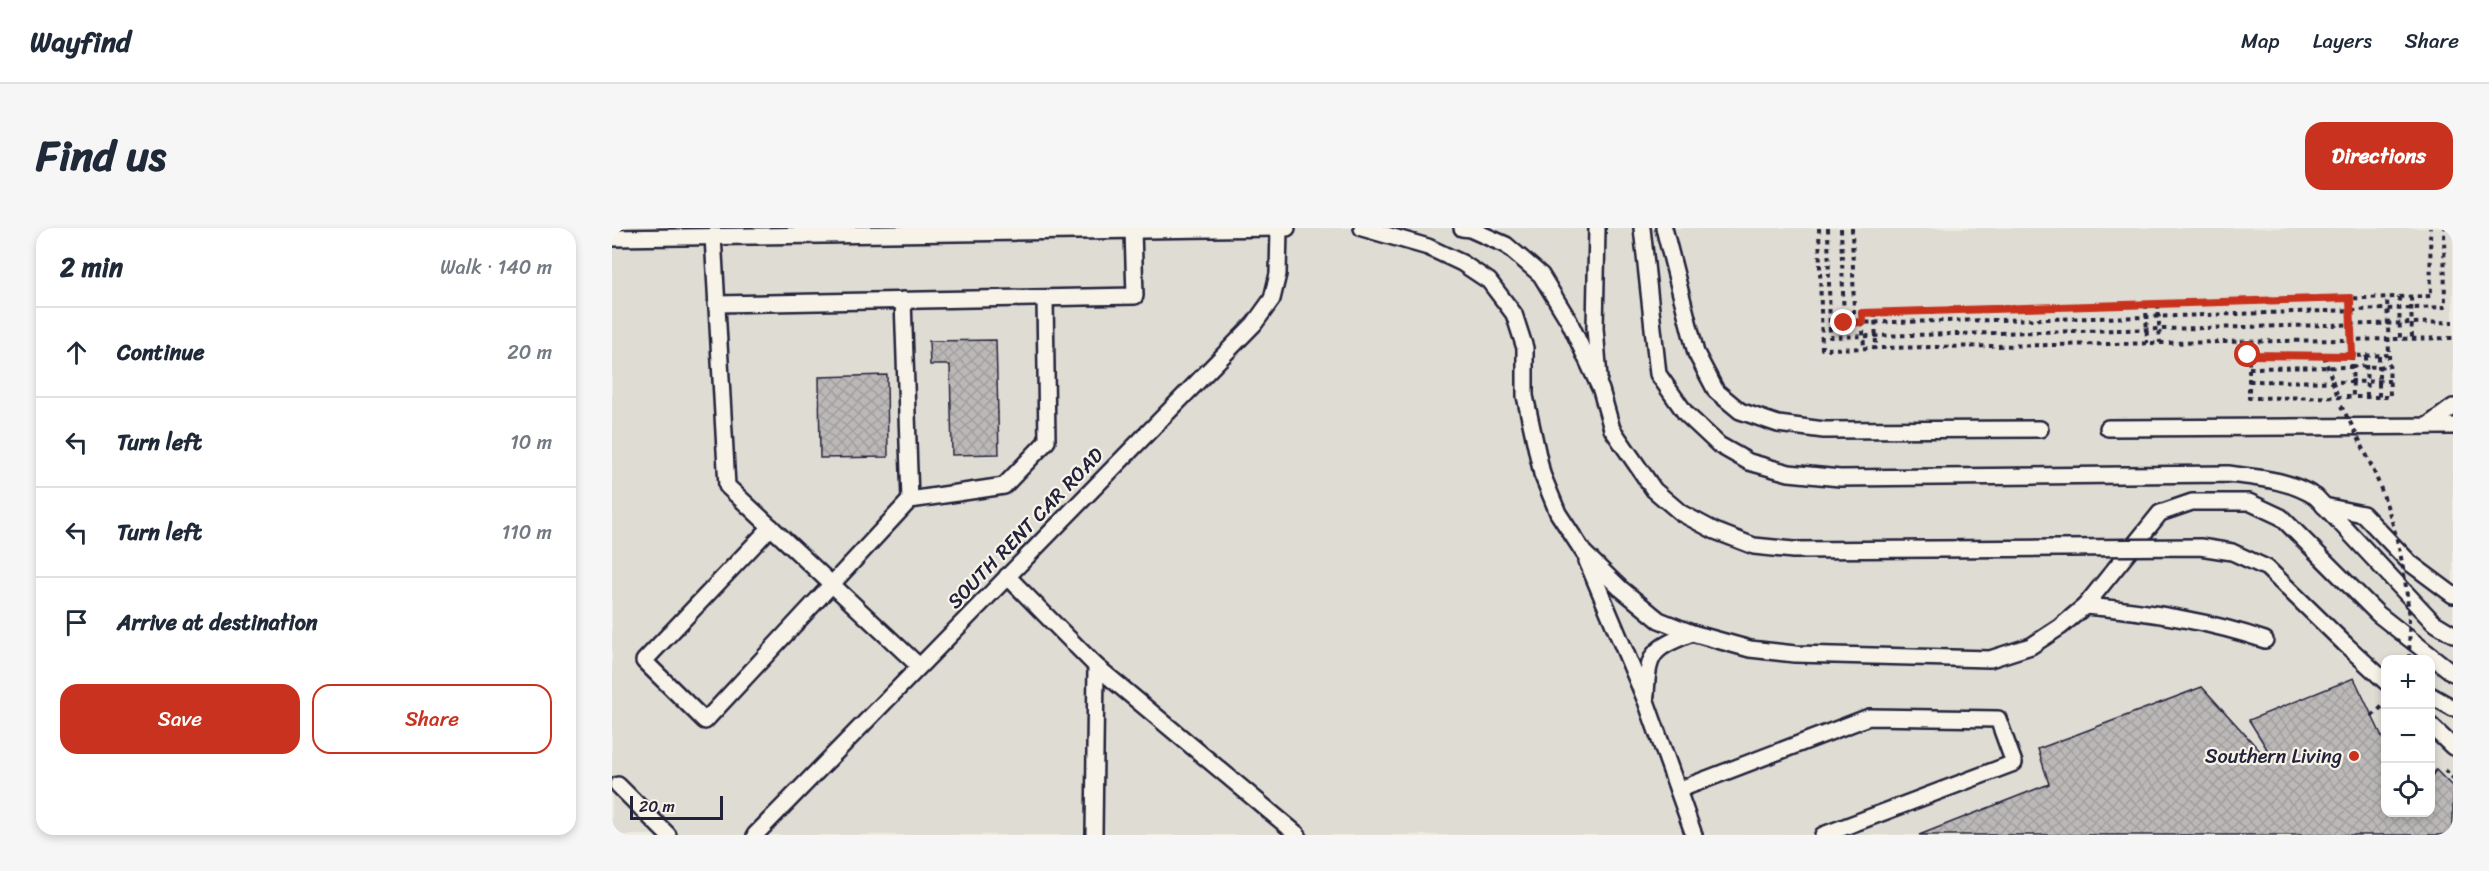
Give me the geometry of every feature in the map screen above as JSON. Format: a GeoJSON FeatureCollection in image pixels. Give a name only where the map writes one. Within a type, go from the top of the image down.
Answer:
{"type":"FeatureCollection","features":[{"type":"Feature","properties":{"kind":"lane","name":"SOUTH RENT CAR ROAD"},"geometry":{"type":"LineString","coordinates":[[754,835],[1254,324],[1272,299],[1278,274],[1279,228]]}},
{"type":"Feature","properties":{"kind":"lane"},"geometry":{"type":"LineString","coordinates":[[612,238],[821,231],[1289,228]]}},
{"type":"Feature","properties":{"kind":"lane"},"geometry":{"type":"LineString","coordinates":[[1362,228],[1428,247],[1462,263],[1489,281],[1514,314],[1525,348],[1525,396],[1542,474],[1558,513],[1584,554],[1646,701],[1694,835]]}},
{"type":"Feature","properties":{"kind":"lane"},"geometry":{"type":"LineString","coordinates":[[1462,228],[1470,229],[1506,245],[1541,275],[1569,321],[1601,390],[1612,429],[1654,490],[1681,513],[1715,531],[1754,546],[1793,550],[2200,547],[2232,552],[2267,568],[2381,678]]}},
{"type":"Feature","properties":{"kind":"lane"},"geometry":{"type":"LineString","coordinates":[[1597,228],[1595,328],[1601,390]]}},
{"type":"Feature","properties":{"kind":"lane"},"geometry":{"type":"LineString","coordinates":[[1642,228],[1658,374],[1686,414],[1719,444],[1749,462],[1789,473],[1840,478],[2228,474],[2273,479],[2301,488],[2325,506],[2433,622],[2453,634]]}},
{"type":"Feature","properties":{"kind":"lane"},"geometry":{"type":"LineString","coordinates":[[1664,228],[1696,353],[1716,391],[1740,411],[1778,424],[1824,430],[2040,429]]}},
{"type":"Feature","properties":{"kind":"lane"},"geometry":{"type":"LineString","coordinates":[[716,304],[1135,296],[1133,230]]}},
{"type":"Feature","properties":{"kind":"lane"},"geometry":{"type":"LineString","coordinates":[[713,236],[727,486],[919,666]]}},
{"type":"Feature","properties":{"kind":"lane"},"geometry":{"type":"LineString","coordinates":[[771,527],[644,662],[705,721],[910,500],[1004,486],[1047,441],[1045,298]]}},
{"type":"Feature","properties":{"kind":"lane"},"geometry":{"type":"LineString","coordinates":[[903,300],[910,500]]}},
{"type":"Feature","properties":{"kind":"lane"},"geometry":{"type":"LineString","coordinates":[[2427,426],[2453,407]]}},
{"type":"Feature","properties":{"kind":"lane"},"geometry":{"type":"LineString","coordinates":[[2108,428],[2453,426]]}},
{"type":"Feature","properties":{"kind":"lane"},"geometry":{"type":"LineString","coordinates":[[1584,554],[1659,620],[1692,633],[1750,649],[1795,654],[1990,659],[2031,646],[2060,627],[2085,606],[2160,513],[2192,502],[2249,502],[2281,517],[2378,614],[2453,673]]}},
{"type":"Feature","properties":{"kind":"lane"},"geometry":{"type":"LineString","coordinates":[[2325,506],[2363,514],[2410,563],[2453,595]]}},
{"type":"Feature","properties":{"kind":"lane"},"geometry":{"type":"LineString","coordinates":[[1007,576],[1096,666],[1298,835]]}},
{"type":"Feature","properties":{"kind":"lane"},"geometry":{"type":"LineString","coordinates":[[2085,606],[2135,610],[2186,619],[2235,630],[2265,640]]}},
{"type":"Feature","properties":{"kind":"lane"},"geometry":{"type":"LineString","coordinates":[[1646,701],[1648,666],[1662,645],[1692,633]]}},
{"type":"Feature","properties":{"kind":"lane"},"geometry":{"type":"LineString","coordinates":[[2346,644],[2381,666]]}},
{"type":"Feature","properties":{"kind":"lane"},"geometry":{"type":"LineString","coordinates":[[1094,835],[1096,666]]}},
{"type":"Feature","properties":{"kind":"lane"},"geometry":{"type":"LineString","coordinates":[[2435,698],[2453,708]]}},
{"type":"Feature","properties":{"kind":"lane"},"geometry":{"type":"LineString","coordinates":[[1678,790],[1869,717],[1998,719],[2014,763],[1823,835]]}},
{"type":"Feature","properties":{"kind":"lane"},"geometry":{"type":"LineString","coordinates":[[2435,730],[2453,747]]}},
{"type":"Feature","properties":{"kind":"lane"},"geometry":{"type":"LineString","coordinates":[[618,785],[668,835]]}},
{"type":"Feature","properties":{"kind":"path"},"geometry":{"type":"LineString","coordinates":[[1819,228],[1822,349],[2453,338]]}},
{"type":"Feature","properties":{"kind":"path"},"geometry":{"type":"LineString","coordinates":[[1828,228],[1830,337],[2453,322]]}},
{"type":"Feature","properties":{"kind":"path"},"geometry":{"type":"LineString","coordinates":[[1841,228],[1844,323],[2159,317],[2445,307],[2444,228]]}},
{"type":"Feature","properties":{"kind":"path"},"geometry":{"type":"LineString","coordinates":[[1852,228],[1854,313],[2431,296],[2430,228]]}},
{"type":"Feature","properties":{"kind":"path"},"geometry":{"type":"LineString","coordinates":[[2388,297],[2389,355],[2248,355],[2249,383],[2390,382],[2389,339],[2388,323]]}},
{"type":"Feature","properties":{"kind":"path"},"geometry":{"type":"LineString","coordinates":[[2399,297],[2400,339]]}},
{"type":"Feature","properties":{"kind":"path"},"geometry":{"type":"LineString","coordinates":[[2411,297],[2412,339]]}},
{"type":"Feature","properties":{"kind":"path"},"geometry":{"type":"LineString","coordinates":[[2350,298],[2352,356]]}},
{"type":"Feature","properties":{"kind":"path"},"geometry":{"type":"LineString","coordinates":[[2146,304],[2147,343]]}},
{"type":"Feature","properties":{"kind":"path"},"geometry":{"type":"LineString","coordinates":[[2158,304],[2160,343]]}},
{"type":"Feature","properties":{"kind":"path"},"geometry":{"type":"LineString","coordinates":[[2388,310],[2390,367],[2379,367],[2248,367],[2249,398],[2390,397],[2389,339]]}},
{"type":"Feature","properties":{"kind":"path"},"geometry":{"type":"LineString","coordinates":[[2350,311],[2353,398]]}},
{"type":"Feature","properties":{"kind":"path"},"geometry":{"type":"LineString","coordinates":[[1875,312],[1876,348]]}},
{"type":"Feature","properties":{"kind":"path"},"geometry":{"type":"LineString","coordinates":[[1862,313],[1864,348]]}},
{"type":"Feature","properties":{"kind":"path"},"geometry":{"type":"LineString","coordinates":[[2351,325],[2353,382]]}},
{"type":"Feature","properties":{"kind":"path"},"geometry":{"type":"LineString","coordinates":[[2351,340],[2352,367]]}},
{"type":"Feature","properties":{"kind":"path"},"geometry":{"type":"LineString","coordinates":[[2324,356],[2341,406],[2372,465],[2398,544],[2404,567],[2409,615],[2409,655]]}},
{"type":"Feature","properties":{"kind":"path"},"geometry":{"type":"LineString","coordinates":[[2367,356],[2367,397]]}},
{"type":"Feature","properties":{"kind":"path"},"geometry":{"type":"LineString","coordinates":[[2379,356],[2379,397]]}},
{"type":"Feature","properties":{"kind":"path"},"geometry":{"type":"LineString","coordinates":[[2372,716],[2381,708]]}},
{"type":"Feature","properties":{"kind":"shaded area"},"geometry":{"type":"Polygon","coordinates":[[[612,228],[2453,228],[2453,835],[612,835],[612,228]]]}},
{"type":"Feature","properties":{"kind":"building"},"geometry":{"type":"Polygon","coordinates":[[[996,340],[999,454],[952,455],[950,365],[930,365],[929,341],[996,340]]]}},
{"type":"Feature","properties":{"kind":"building"},"geometry":{"type":"Polygon","coordinates":[[[887,375],[888,457],[820,458],[819,377],[887,375]]]}},
{"type":"Feature","properties":{"kind":"building"},"geometry":{"type":"Polygon","coordinates":[[[2354,678],[2381,735],[2381,817],[2435,817],[2436,770],[2453,787],[2453,835],[1919,835],[2049,784],[2038,749],[2202,687],[2261,752],[2267,749],[2249,720],[2354,678]]]}},
{"type":"Feature","properties":{"kind":"place","name":"Southern Living"},"geometry":{"type":"Point","coordinates":[2354,756]}},
{"type":"Feature","properties":{"kind":"route"},"geometry":{"type":"LineString","coordinates":[[1844,323],[1863,322],[1862,313],[2350,298],[2352,356],[2248,355]]}}]}
